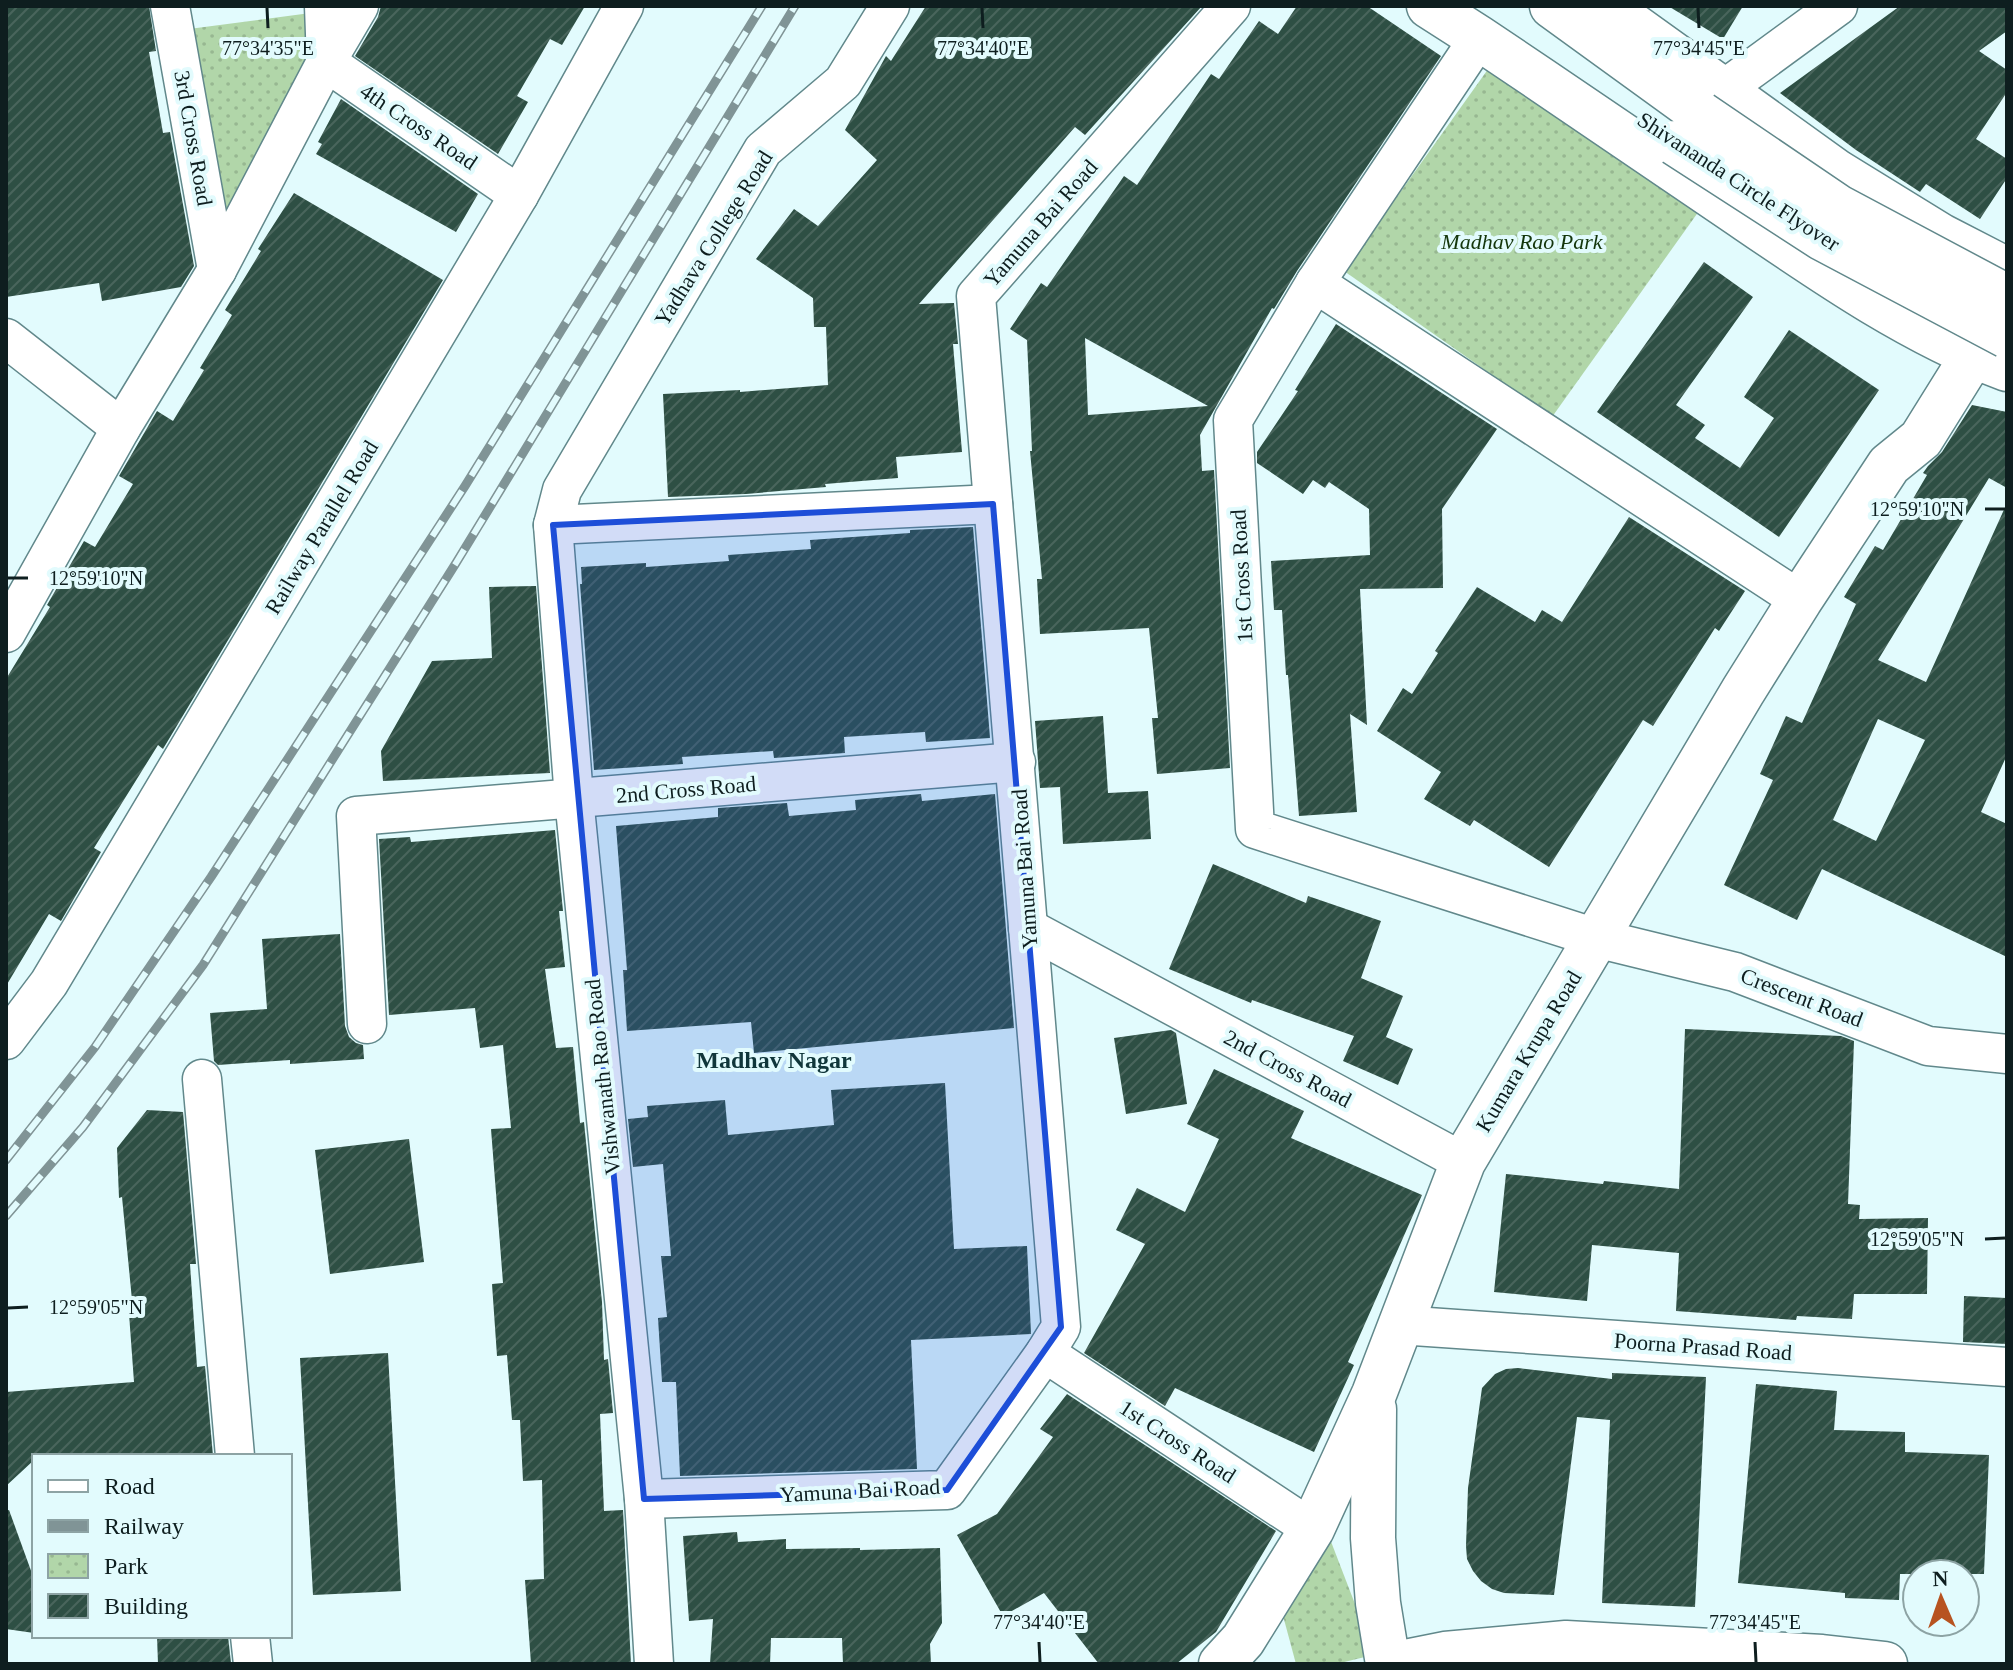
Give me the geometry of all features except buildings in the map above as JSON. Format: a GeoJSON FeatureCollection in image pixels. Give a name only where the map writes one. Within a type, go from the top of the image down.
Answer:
{"type":"FeatureCollection","features":[{"type":"Feature","properties":{"kind":"main road"},"geometry":{"type":"LineString","coordinates":[[1429,6],[1481,22],[1810,263],[1909,323],[1983,351]]}},
{"type":"Feature","properties":{"kind":"main road","name":"Shivananda Circle Flyover"},"geometry":{"type":"LineString","coordinates":[[1552,6],[1700,115],[1838,207],[2004,274]]}},
{"type":"Feature","properties":{"kind":"main road"},"geometry":{"type":"LineString","coordinates":[[1606,6],[1700,115]]}},
{"type":"Feature","properties":{"kind":"main road","name":"Shivananda Circle Flyover"},"geometry":{"type":"LineString","coordinates":[[1481,22],[1700,115],[1822,238],[1983,351]]}},
{"type":"Feature","properties":{"kind":"main road","name":"Kumara Krupa Road"},"geometry":{"type":"LineString","coordinates":[[1221,1664],[1243,1640],[1312,1529],[1374,1394],[1463,1162],[1800,600],[1889,465],[1921,439],[1983,351],[2004,274]]}},
{"type":"Feature","properties":{"kind":"main road"},"geometry":{"type":"LineString","coordinates":[[1374,1394],[1373,1538],[1378,1603],[1388,1664]]}},
{"type":"Feature","properties":{"kind":"main road"},"geometry":{"type":"LineString","coordinates":[[1395,1664],[1445,1654],[1566,1643],[1822,1657],[1885,1664]]}},
{"type":"Feature","properties":{"kind":"street","name":"3rd Cross Road"},"geometry":{"type":"LineString","coordinates":[[170,6],[217,270]]}},
{"type":"Feature","properties":{"kind":"street"},"geometry":{"type":"LineString","coordinates":[[324,6],[326,62]]}},
{"type":"Feature","properties":{"kind":"street"},"geometry":{"type":"LineString","coordinates":[[6,633],[121,428],[217,270],[326,62],[359,6]]}},
{"type":"Feature","properties":{"kind":"street","name":"Railway Parallel Road"},"geometry":{"type":"LineString","coordinates":[[6,1040],[49,983],[519,195],[624,6]]}},
{"type":"Feature","properties":{"kind":"street","name":"Yadhava College Road"},"geometry":{"type":"LineString","coordinates":[[558,508],[763,150],[843,82],[890,6]]}},
{"type":"Feature","properties":{"kind":"street","name":"Yamuna Bai Road"},"geometry":{"type":"LineString","coordinates":[[644,1499],[947,1490],[1061,1327],[976,296],[1231,6]]}},
{"type":"Feature","properties":{"kind":"street"},"geometry":{"type":"LineString","coordinates":[[1700,115],[1838,6]]}},
{"type":"Feature","properties":{"kind":"street","name":"1st Cross Road"},"geometry":{"type":"LineString","coordinates":[[1481,22],[1315,283],[1233,420],[1255,829],[1596,938]]}},
{"type":"Feature","properties":{"kind":"street","name":"4th Cross Road"},"geometry":{"type":"LineString","coordinates":[[326,62],[519,195]]}},
{"type":"Feature","properties":{"kind":"street"},"geometry":{"type":"LineString","coordinates":[[1315,283],[1800,600]]}},
{"type":"Feature","properties":{"kind":"street"},"geometry":{"type":"LineString","coordinates":[[6,338],[121,428]]}},
{"type":"Feature","properties":{"kind":"street"},"geometry":{"type":"LineString","coordinates":[[558,508],[993,504]]}},
{"type":"Feature","properties":{"kind":"street","name":"Vishwanath Rao Road"},"geometry":{"type":"LineString","coordinates":[[558,508],[574,798],[644,1499],[654,1664]]}},
{"type":"Feature","properties":{"kind":"street","name":"2nd Cross Road"},"geometry":{"type":"LineString","coordinates":[[367,1024],[356,816],[1016,762]]}},
{"type":"Feature","properties":{"kind":"street","name":"2nd Cross Road"},"geometry":{"type":"LineString","coordinates":[[1028,928],[1463,1162]]}},
{"type":"Feature","properties":{"kind":"street","name":"Crescent Road"},"geometry":{"type":"LineString","coordinates":[[1596,938],[1735,972],[1928,1046],[2007,1054]]}},
{"type":"Feature","properties":{"kind":"street"},"geometry":{"type":"LineString","coordinates":[[202,1079],[235,1454]]}},
{"type":"Feature","properties":{"kind":"street","name":"Poorna Prasad Road"},"geometry":{"type":"LineString","coordinates":[[1399,1325],[2007,1367]]}},
{"type":"Feature","properties":{"kind":"street","name":"1st Cross Road"},"geometry":{"type":"LineString","coordinates":[[1045,1353],[1312,1529]]}},
{"type":"Feature","properties":{"kind":"street"},"geometry":{"type":"LineString","coordinates":[[250,1638],[253,1664]]}},
{"type":"Feature","properties":{"kind":"highlighted area"},"geometry":{"type":"Polygon","coordinates":[[[993,504],[1061,1327],[947,1490],[644,1499],[553,525],[993,504]]]}},
{"type":"Feature","properties":{"kind":"green space"},"geometry":{"type":"Polygon","coordinates":[[[318,12],[321,45],[222,228],[189,29],[318,12]]]}},
{"type":"Feature","properties":{"kind":"green space","name":"Madhav Rao Park"},"geometry":{"type":"Polygon","coordinates":[[[1491,65],[1699,211],[1552,417],[1344,271],[1491,65]]]}},
{"type":"Feature","properties":{"kind":"green space"},"geometry":{"type":"Polygon","coordinates":[[[1330,1539],[1355,1604],[1369,1656],[1336,1664],[1296,1664],[1282,1612],[1330,1539]]]}},
{"type":"Feature","properties":{"kind":"railway"},"geometry":{"type":"LineString","coordinates":[[6,1160],[95,1047],[211,877],[465,486],[762,6]]}},
{"type":"Feature","properties":{"kind":"railway"},"geometry":{"type":"LineString","coordinates":[[6,1216],[83,1127],[203,965],[456,563],[795,6]]}},
{"type":"Feature","properties":{"kind":"district","name":"Madhav Nagar"},"geometry":{"type":"Point","coordinates":[774,1060]}}]}
